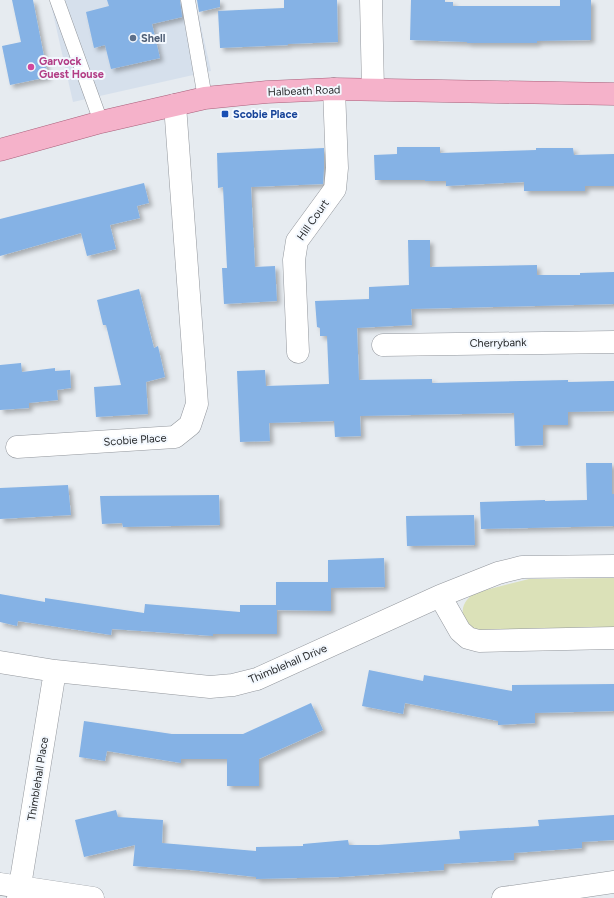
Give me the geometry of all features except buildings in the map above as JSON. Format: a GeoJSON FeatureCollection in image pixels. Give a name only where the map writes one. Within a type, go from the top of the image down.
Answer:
{"type":"FeatureCollection","features":[{"type":"Feature","properties":{"kind":"main road","name":"Halbeath Road"},"geometry":{"type":"LineString","coordinates":[[0,150],[101,122],[205,98],[268,92],[373,89],[614,94]]}},
{"type":"Feature","properties":{"kind":"street"},"geometry":{"type":"LineString","coordinates":[[371,0],[373,89]]}},
{"type":"Feature","properties":{"kind":"street","name":"Hill Court"},"geometry":{"type":"LineString","coordinates":[[298,352],[294,260],[297,241],[335,189],[337,168],[334,89]]}},
{"type":"Feature","properties":{"kind":"street","name":"Scobie Place"},"geometry":{"type":"LineString","coordinates":[[17,447],[175,437],[190,425],[197,404],[175,105]]}},
{"type":"Feature","properties":{"kind":"street","name":"Cherrybank"},"geometry":{"type":"LineString","coordinates":[[383,345],[614,342]]}},
{"type":"Feature","properties":{"kind":"street","name":"Thimblehall Drive"},"geometry":{"type":"LineString","coordinates":[[0,662],[55,671],[210,688],[233,685],[257,679],[440,596],[498,572],[522,567],[614,566]]}},
{"type":"Feature","properties":{"kind":"street"},"geometry":{"type":"LineString","coordinates":[[440,596],[460,631],[468,638],[479,641],[614,638]]}},
{"type":"Feature","properties":{"kind":"street","name":"Thimblehall Place"},"geometry":{"type":"LineString","coordinates":[[13,890],[55,671]]}},
{"type":"Feature","properties":{"kind":"street"},"geometry":{"type":"LineString","coordinates":[[503,898],[565,894],[614,882]]}},
{"type":"Feature","properties":{"kind":"street"},"geometry":{"type":"LineString","coordinates":[[13,890],[93,898]]}},
{"type":"Feature","properties":{"kind":"lane"},"geometry":{"type":"LineString","coordinates":[[56,0],[101,122]]}},
{"type":"Feature","properties":{"kind":"lane"},"geometry":{"type":"LineString","coordinates":[[188,0],[205,98]]}},
{"type":"Feature","properties":{"kind":"shaded area"},"geometry":{"type":"Polygon","coordinates":[[[50,0],[195,0],[211,71],[73,102],[50,0]]]}},
{"type":"Feature","properties":{"kind":"green space"},"geometry":{"type":"Polygon","coordinates":[[[614,578],[614,629],[474,630],[465,626],[463,616],[464,604],[474,593],[529,579],[614,578]]]}},
{"type":"Feature","properties":{"kind":"place","name":"Shell"},"geometry":{"type":"Point","coordinates":[133,38]}},
{"type":"Feature","properties":{"kind":"place","name":"Garvock Guest House"},"geometry":{"type":"Point","coordinates":[31,67]}},
{"type":"Feature","properties":{"kind":"place","name":"Scobie Place"},"geometry":{"type":"Point","coordinates":[225,114]}}]}
